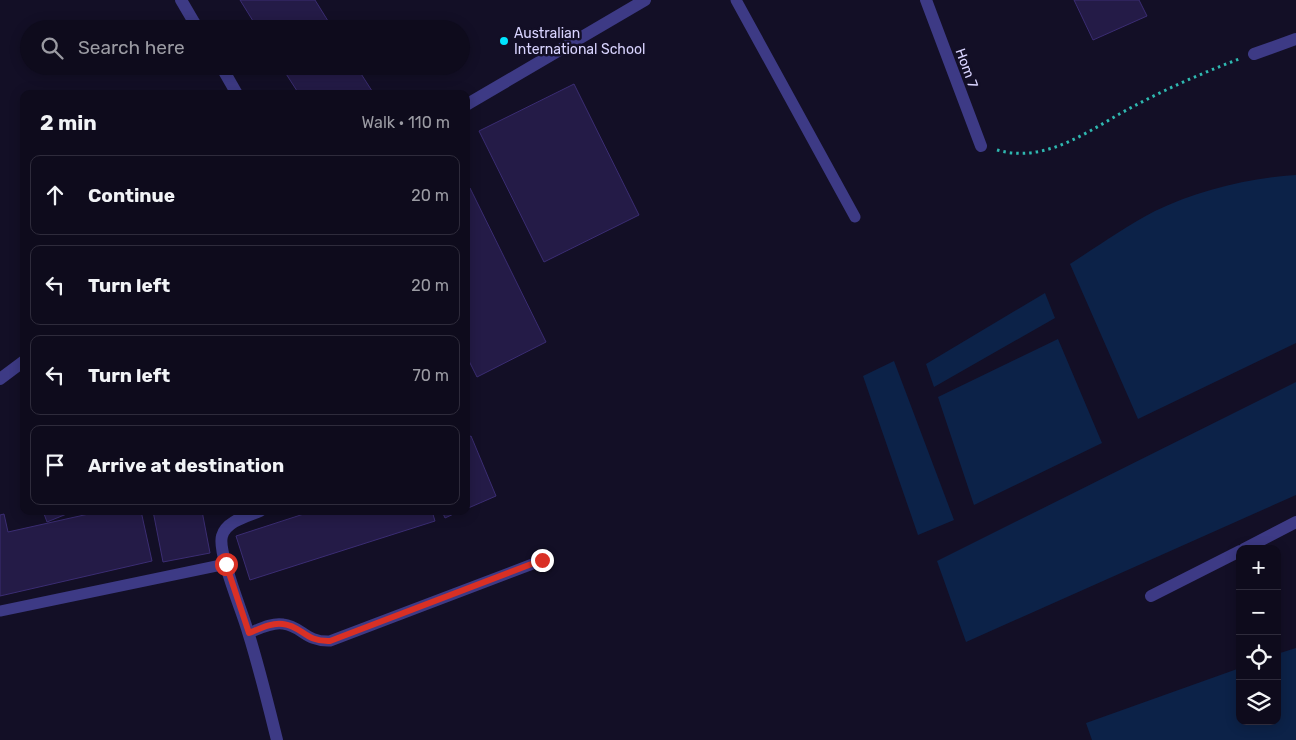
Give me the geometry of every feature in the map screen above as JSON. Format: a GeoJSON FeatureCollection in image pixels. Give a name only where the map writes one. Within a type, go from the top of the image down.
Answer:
{"type":"FeatureCollection","features":[{"type":"Feature","properties":{"kind":"street"},"geometry":{"type":"LineString","coordinates":[[181,0],[193,20]]}},
{"type":"Feature","properties":{"kind":"street"},"geometry":{"type":"LineString","coordinates":[[470,103],[645,0]]}},
{"type":"Feature","properties":{"kind":"street","name":"Hom 7"},"geometry":{"type":"LineString","coordinates":[[926,0],[981,146]]}},
{"type":"Feature","properties":{"kind":"street"},"geometry":{"type":"LineString","coordinates":[[1254,54],[1296,39]]}},
{"type":"Feature","properties":{"kind":"street"},"geometry":{"type":"LineString","coordinates":[[226,75],[235,90]]}},
{"type":"Feature","properties":{"kind":"street"},"geometry":{"type":"LineString","coordinates":[[0,379],[20,365]]}},
{"type":"Feature","properties":{"kind":"street"},"geometry":{"type":"LineString","coordinates":[[251,515],[233,523],[222,536],[226,564],[249,633],[277,740]]}},
{"type":"Feature","properties":{"kind":"street"},"geometry":{"type":"LineString","coordinates":[[1252,545],[1296,522]]}},
{"type":"Feature","properties":{"kind":"street"},"geometry":{"type":"LineString","coordinates":[[1151,596],[1236,553]]}},
{"type":"Feature","properties":{"kind":"lane"},"geometry":{"type":"LineString","coordinates":[[736,0],[855,217]]}},
{"type":"Feature","properties":{"kind":"lane"},"geometry":{"type":"LineString","coordinates":[[249,633],[271,625],[283,624],[318,642],[330,641],[542,560]]}},
{"type":"Feature","properties":{"kind":"lane"},"geometry":{"type":"LineString","coordinates":[[0,611],[226,564]]}},
{"type":"Feature","properties":{"kind":"path"},"geometry":{"type":"LineString","coordinates":[[981,146],[1007,153],[1051,150],[1104,124],[1137,104],[1212,69],[1254,54]]}},
{"type":"Feature","properties":{"kind":"water"},"geometry":{"type":"Polygon","coordinates":[[[1296,175],[1296,343],[1138,419],[1070,264],[1133,223],[1188,197],[1242,182],[1296,175]]]}},
{"type":"Feature","properties":{"kind":"water"},"geometry":{"type":"Polygon","coordinates":[[[1045,293],[1055,318],[934,387],[926,364],[1045,293]]]}},
{"type":"Feature","properties":{"kind":"water"},"geometry":{"type":"Polygon","coordinates":[[[1058,339],[1102,443],[974,505],[938,397],[1058,339]]]}},
{"type":"Feature","properties":{"kind":"water"},"geometry":{"type":"Polygon","coordinates":[[[894,361],[954,520],[918,535],[863,376],[894,361]]]}},
{"type":"Feature","properties":{"kind":"water"},"geometry":{"type":"Polygon","coordinates":[[[1296,382],[1296,495],[966,642],[937,561],[1296,382]]]}},
{"type":"Feature","properties":{"kind":"water"},"geometry":{"type":"Polygon","coordinates":[[[1296,648],[1296,740],[1092,740],[1086,723],[1236,669],[1236,725],[1281,725],[1281,653],[1296,648]]]}},
{"type":"Feature","properties":{"kind":"building"},"geometry":{"type":"Polygon","coordinates":[[[240,0],[315,0],[327,20],[252,20],[240,0]]]}},
{"type":"Feature","properties":{"kind":"building"},"geometry":{"type":"Polygon","coordinates":[[[1074,0],[1139,0],[1147,16],[1093,40],[1074,0]]]}},
{"type":"Feature","properties":{"kind":"building"},"geometry":{"type":"Polygon","coordinates":[[[287,75],[362,75],[371,90],[296,90],[287,75]]]}},
{"type":"Feature","properties":{"kind":"building"},"geometry":{"type":"Polygon","coordinates":[[[574,84],[639,215],[544,262],[479,131],[574,84]]]}},
{"type":"Feature","properties":{"kind":"building"},"geometry":{"type":"Polygon","coordinates":[[[470,188],[546,342],[477,377],[470,363],[470,188]]]}},
{"type":"Feature","properties":{"kind":"building"},"geometry":{"type":"Polygon","coordinates":[[[470,436],[496,496],[470,507],[470,436]]]}},
{"type":"Feature","properties":{"kind":"building"},"geometry":{"type":"Polygon","coordinates":[[[4,514],[8,532],[84,515],[142,515],[152,561],[0,596],[0,515],[4,514]]]}},
{"type":"Feature","properties":{"kind":"building"},"geometry":{"type":"Polygon","coordinates":[[[44,515],[64,515],[47,522],[44,515]]]}},
{"type":"Feature","properties":{"kind":"building"},"geometry":{"type":"Polygon","coordinates":[[[154,515],[203,515],[210,553],[163,562],[154,515]]]}},
{"type":"Feature","properties":{"kind":"building"},"geometry":{"type":"Polygon","coordinates":[[[301,515],[433,515],[435,521],[250,580],[236,536],[301,515]]]}},
{"type":"Feature","properties":{"kind":"place","name":"Australian International School"},"geometry":{"type":"Point","coordinates":[504,41]}},
{"type":"Feature","properties":{"kind":"route"},"geometry":{"type":"LineString","coordinates":[[226,564],[249,633],[271,625],[283,624],[295,628],[318,642],[330,641],[542,560]]}}]}
